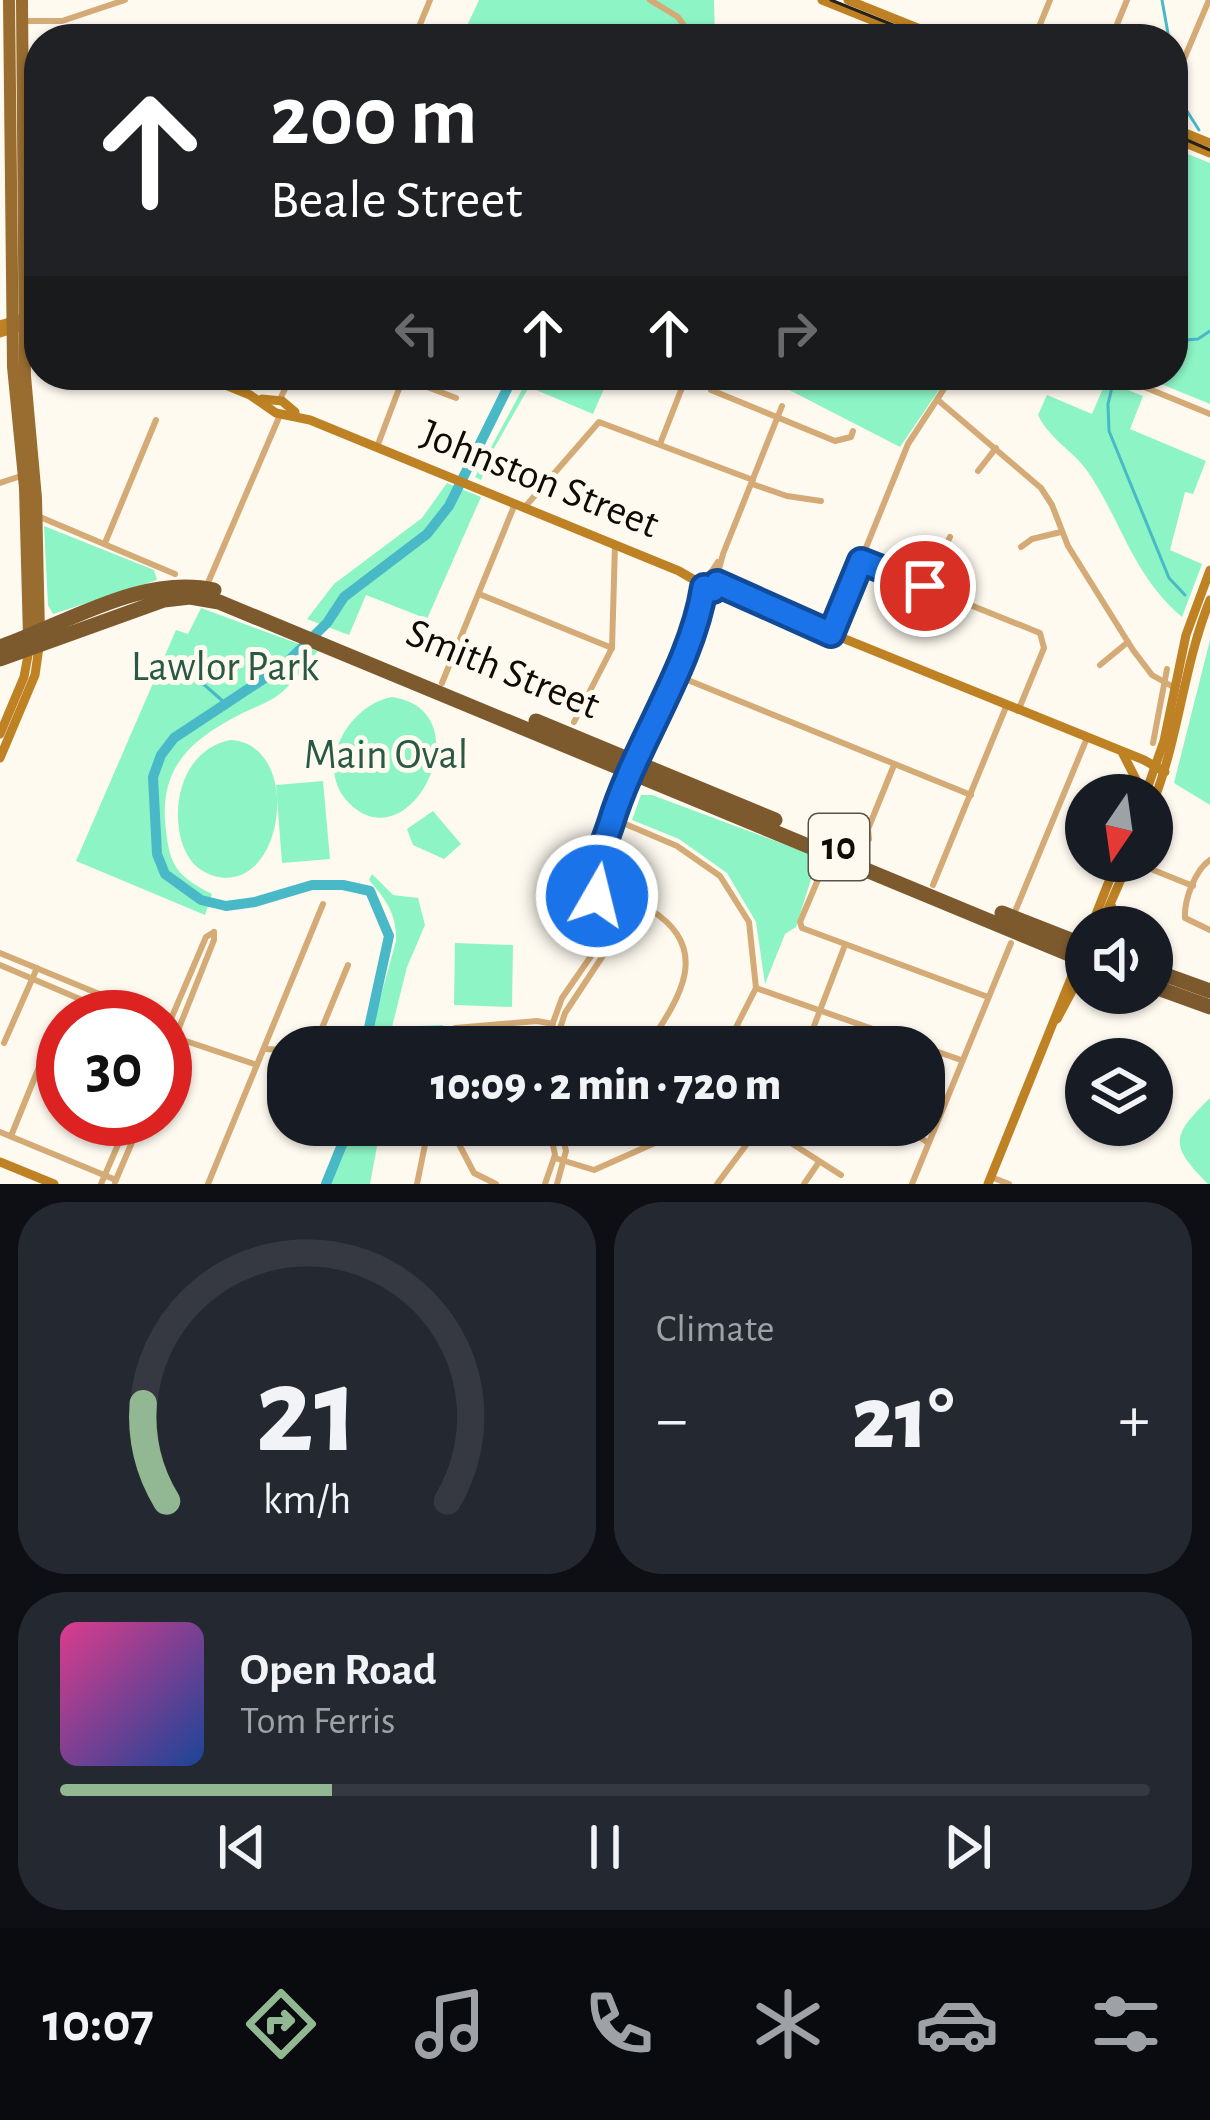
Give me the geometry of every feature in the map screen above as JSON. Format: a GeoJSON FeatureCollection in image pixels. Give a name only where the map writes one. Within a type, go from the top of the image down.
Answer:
{"type":"FeatureCollection","features":[{"type":"Feature","properties":{"kind":"highway","name":"Smith Street"},"geometry":{"type":"LineString","coordinates":[[159,595],[206,588],[301,630]]}},
{"type":"Feature","properties":{"kind":"highway","name":"Smith Street"},"geometry":{"type":"LineString","coordinates":[[159,595],[209,599],[442,683],[635,769],[667,789],[1065,945]]}},
{"type":"Feature","properties":{"kind":"highway","name":"10"},"geometry":{"type":"LineString","coordinates":[[4,654],[159,595]]}},
{"type":"Feature","properties":{"kind":"highway","name":"10"},"geometry":{"type":"LineString","coordinates":[[34,642],[61,624],[159,595]]}},
{"type":"Feature","properties":{"kind":"highway","name":"Smith Street"},"geometry":{"type":"LineString","coordinates":[[327,640],[635,769],[1012,917],[1065,943]]}},
{"type":"Feature","properties":{"kind":"highway"},"geometry":{"type":"LineString","coordinates":[[1173,978],[1210,991]]}},
{"type":"Feature","properties":{"kind":"highway"},"geometry":{"type":"LineString","coordinates":[[1173,994],[1210,1007]]}},
{"type":"Feature","properties":{"kind":"main road"},"geometry":{"type":"LineString","coordinates":[[9,0],[7,82],[17,325],[39,593],[34,642]]}},
{"type":"Feature","properties":{"kind":"main road"},"geometry":{"type":"LineString","coordinates":[[22,0],[14,400],[25,476],[34,642]]}},
{"type":"Feature","properties":{"kind":"main road"},"geometry":{"type":"LineString","coordinates":[[39,593],[46,614],[61,624]]}},
{"type":"Feature","properties":{"kind":"street"},"geometry":{"type":"LineString","coordinates":[[22,21],[62,21],[125,0]]}},
{"type":"Feature","properties":{"kind":"street"},"geometry":{"type":"LineString","coordinates":[[650,0],[683,24]]}},
{"type":"Feature","properties":{"kind":"street"},"geometry":{"type":"LineString","coordinates":[[822,0],[882,24]]}},
{"type":"Feature","properties":{"kind":"street"},"geometry":{"type":"LineString","coordinates":[[848,0],[908,24]]}},
{"type":"Feature","properties":{"kind":"street"},"geometry":{"type":"LineString","coordinates":[[1188,49],[1208,0]]}},
{"type":"Feature","properties":{"kind":"street","name":"Johnston Street"},"geometry":{"type":"LineString","coordinates":[[238,390],[1159,770]]}},
{"type":"Feature","properties":{"kind":"street"},"geometry":{"type":"LineString","coordinates":[[206,588],[286,390]]}},
{"type":"Feature","properties":{"kind":"street"},"geometry":{"type":"LineString","coordinates":[[376,447],[395,390]]}},
{"type":"Feature","properties":{"kind":"street"},"geometry":{"type":"LineString","coordinates":[[436,390],[457,398]]}},
{"type":"Feature","properties":{"kind":"street"},"geometry":{"type":"LineString","coordinates":[[660,444],[681,390]]}},
{"type":"Feature","properties":{"kind":"street"},"geometry":{"type":"LineString","coordinates":[[711,390],[835,441],[844,441],[853,431]]}},
{"type":"Feature","properties":{"kind":"street"},"geometry":{"type":"LineString","coordinates":[[831,634],[908,444],[945,390]]}},
{"type":"Feature","properties":{"kind":"street"},"geometry":{"type":"LineString","coordinates":[[1152,390],[1210,414]]}},
{"type":"Feature","properties":{"kind":"street"},"geometry":{"type":"LineString","coordinates":[[939,401],[1041,488],[1061,532],[1128,642],[1154,676],[1175,688]]}},
{"type":"Feature","properties":{"kind":"street"},"geometry":{"type":"LineString","coordinates":[[549,1026],[564,994],[596,950],[600,931],[596,862],[782,406]]}},
{"type":"Feature","properties":{"kind":"street"},"geometry":{"type":"LineString","coordinates":[[106,543],[156,420]]}},
{"type":"Feature","properties":{"kind":"street"},"geometry":{"type":"LineString","coordinates":[[442,683],[520,506],[599,422],[787,496],[820,501]]}},
{"type":"Feature","properties":{"kind":"street"},"geometry":{"type":"LineString","coordinates":[[978,471],[996,448]]}},
{"type":"Feature","properties":{"kind":"street"},"geometry":{"type":"LineString","coordinates":[[0,483],[25,476]]}},
{"type":"Feature","properties":{"kind":"street"},"geometry":{"type":"LineString","coordinates":[[36,517],[175,574]]}},
{"type":"Feature","properties":{"kind":"street"},"geometry":{"type":"LineString","coordinates":[[1022,547],[1032,539],[1061,532]]}},
{"type":"Feature","properties":{"kind":"street"},"geometry":{"type":"LineString","coordinates":[[925,586],[950,537]]}},
{"type":"Feature","properties":{"kind":"street"},"geometry":{"type":"LineString","coordinates":[[574,722],[612,648],[615,545]]}},
{"type":"Feature","properties":{"kind":"street"},"geometry":{"type":"LineString","coordinates":[[861,561],[1040,633],[1045,648],[1018,711]]}},
{"type":"Feature","properties":{"kind":"street"},"geometry":{"type":"LineString","coordinates":[[1133,755],[1150,757],[1157,746],[1182,650],[1210,571]]}},
{"type":"Feature","properties":{"kind":"street"},"geometry":{"type":"LineString","coordinates":[[479,594],[612,648]]}},
{"type":"Feature","properties":{"kind":"street"},"geometry":{"type":"LineString","coordinates":[[1158,774],[1210,600]]}},
{"type":"Feature","properties":{"kind":"street"},"geometry":{"type":"LineString","coordinates":[[0,734],[34,642]]}},
{"type":"Feature","properties":{"kind":"street"},"geometry":{"type":"LineString","coordinates":[[0,758],[34,675],[34,642]]}},
{"type":"Feature","properties":{"kind":"street"},"geometry":{"type":"LineString","coordinates":[[1100,664],[1128,642]]}},
{"type":"Feature","properties":{"kind":"street"},"geometry":{"type":"LineString","coordinates":[[1157,774],[1163,679],[1182,650]]}},
{"type":"Feature","properties":{"kind":"street"},"geometry":{"type":"LineString","coordinates":[[4,654],[21,666],[21,682]]}},
{"type":"Feature","properties":{"kind":"street"},"geometry":{"type":"LineString","coordinates":[[1143,664],[1154,671],[1167,669]]}},
{"type":"Feature","properties":{"kind":"street"},"geometry":{"type":"LineString","coordinates":[[674,674],[970,795]]}},
{"type":"Feature","properties":{"kind":"street"},"geometry":{"type":"LineString","coordinates":[[933,885],[1006,706]]}},
{"type":"Feature","properties":{"kind":"street"},"geometry":{"type":"LineString","coordinates":[[1012,917],[1087,738]]}},
{"type":"Feature","properties":{"kind":"street"},"geometry":{"type":"LineString","coordinates":[[1118,751],[1135,774]]}},
{"type":"Feature","properties":{"kind":"street","name":"Johnston Street"},"geometry":{"type":"LineString","coordinates":[[1118,751],[1159,770]]}},
{"type":"Feature","properties":{"kind":"street"},"geometry":{"type":"LineString","coordinates":[[869,839],[868,829],[894,765]]}},
{"type":"Feature","properties":{"kind":"street"},"geometry":{"type":"LineString","coordinates":[[507,1026],[560,1026],[606,951],[611,926],[608,859],[634,795],[635,769]]}},
{"type":"Feature","properties":{"kind":"street"},"geometry":{"type":"LineString","coordinates":[[634,795],[644,789],[667,789]]}},
{"type":"Feature","properties":{"kind":"street"},"geometry":{"type":"LineString","coordinates":[[622,823],[677,846],[723,880],[750,925],[756,988],[737,1026]]}},
{"type":"Feature","properties":{"kind":"street"},"geometry":{"type":"LineString","coordinates":[[829,853],[800,922],[807,932],[988,997]]}},
{"type":"Feature","properties":{"kind":"street"},"geometry":{"type":"LineString","coordinates":[[1185,918],[1207,857]]}},
{"type":"Feature","properties":{"kind":"street"},"geometry":{"type":"LineString","coordinates":[[1173,878],[1193,886]]}},
{"type":"Feature","properties":{"kind":"street"},"geometry":{"type":"LineString","coordinates":[[1109,906],[1120,882]]}},
{"type":"Feature","properties":{"kind":"street"},"geometry":{"type":"LineString","coordinates":[[597,896],[609,894],[657,914],[683,945],[686,972],[682,988],[659,1026]]}},
{"type":"Feature","properties":{"kind":"street"},"geometry":{"type":"LineString","coordinates":[[1113,906],[1114,896]]}},
{"type":"Feature","properties":{"kind":"street"},"geometry":{"type":"LineString","coordinates":[[208,1184],[323,904]]}},
{"type":"Feature","properties":{"kind":"street"},"geometry":{"type":"LineString","coordinates":[[1174,920],[1185,918],[1210,929]]}},
{"type":"Feature","properties":{"kind":"street"},"geometry":{"type":"LineString","coordinates":[[183,990],[208,934],[214,932],[192,999]]}},
{"type":"Feature","properties":{"kind":"street"},"geometry":{"type":"LineString","coordinates":[[945,1099],[1011,943]]}},
{"type":"Feature","properties":{"kind":"street"},"geometry":{"type":"LineString","coordinates":[[814,1026],[845,945]]}},
{"type":"Feature","properties":{"kind":"street"},"geometry":{"type":"LineString","coordinates":[[0,952],[90,990]]}},
{"type":"Feature","properties":{"kind":"street"},"geometry":{"type":"LineString","coordinates":[[0,965],[56,990]]}},
{"type":"Feature","properties":{"kind":"street"},"geometry":{"type":"LineString","coordinates":[[323,1026],[348,965]]}},
{"type":"Feature","properties":{"kind":"street"},"geometry":{"type":"LineString","coordinates":[[4,1043],[37,968]]}},
{"type":"Feature","properties":{"kind":"street"},"geometry":{"type":"LineString","coordinates":[[756,988],[961,1060]]}},
{"type":"Feature","properties":{"kind":"street"},"geometry":{"type":"LineString","coordinates":[[1009,1184],[989,1180],[1065,995]]}},
{"type":"Feature","properties":{"kind":"street"},"geometry":{"type":"LineString","coordinates":[[1050,1029],[1065,1006]]}},
{"type":"Feature","properties":{"kind":"street"},"geometry":{"type":"LineString","coordinates":[[192,1042],[255,1069]]}},
{"type":"Feature","properties":{"kind":"street"},"geometry":{"type":"LineString","coordinates":[[263,1048],[267,1048]]}},
{"type":"Feature","properties":{"kind":"street"},"geometry":{"type":"LineString","coordinates":[[11,1136],[36,1074]]}},
{"type":"Feature","properties":{"kind":"street"},"geometry":{"type":"LineString","coordinates":[[0,1132],[116,1182],[131,1146]]}},
{"type":"Feature","properties":{"kind":"street"},"geometry":{"type":"LineString","coordinates":[[103,1180],[117,1146]]}},
{"type":"Feature","properties":{"kind":"street"},"geometry":{"type":"LineString","coordinates":[[417,1184],[425,1146]]}},
{"type":"Feature","properties":{"kind":"street"},"geometry":{"type":"LineString","coordinates":[[460,1146],[474,1173],[496,1184]]}},
{"type":"Feature","properties":{"kind":"street"},"geometry":{"type":"LineString","coordinates":[[545,1184],[555,1158],[553,1146]]}},
{"type":"Feature","properties":{"kind":"street"},"geometry":{"type":"LineString","coordinates":[[556,1184],[565,1146]]}},
{"type":"Feature","properties":{"kind":"street"},"geometry":{"type":"LineString","coordinates":[[555,1158],[594,1170],[648,1146]]}},
{"type":"Feature","properties":{"kind":"street"},"geometry":{"type":"LineString","coordinates":[[717,1184],[746,1146]]}},
{"type":"Feature","properties":{"kind":"street"},"geometry":{"type":"LineString","coordinates":[[795,1146],[841,1174]]}},
{"type":"Feature","properties":{"kind":"street"},"geometry":{"type":"LineString","coordinates":[[912,1184],[926,1146]]}},
{"type":"Feature","properties":{"kind":"street"},"geometry":{"type":"LineString","coordinates":[[804,1184],[819,1161]]}},
{"type":"Feature","properties":{"kind":"street"},"geometry":{"type":"LineString","coordinates":[[0,1162],[54,1184]]}},
{"type":"Feature","properties":{"kind":"green space"},"geometry":{"type":"Polygon","coordinates":[[[479,0],[714,0],[715,24],[468,24],[479,0]]]}},
{"type":"Feature","properties":{"kind":"green space"},"geometry":{"type":"Polygon","coordinates":[[[1188,154],[1210,163],[1210,404],[1176,390],[1188,390],[1188,154]]]}},
{"type":"Feature","properties":{"kind":"green space"},"geometry":{"type":"Polygon","coordinates":[[[522,390],[527,390],[481,480],[475,477],[522,390]]]}},
{"type":"Feature","properties":{"kind":"green space"},"geometry":{"type":"Polygon","coordinates":[[[536,390],[603,390],[593,414],[536,390]]]}},
{"type":"Feature","properties":{"kind":"green space"},"geometry":{"type":"Polygon","coordinates":[[[789,390],[939,390],[900,447],[789,390]]]}},
{"type":"Feature","properties":{"kind":"green space"},"geometry":{"type":"Polygon","coordinates":[[[1102,390],[1128,390],[1143,396],[1130,429],[1206,461],[1193,494],[1185,492],[1170,550],[1202,564],[1182,617],[1151,584],[1088,472],[1038,415],[1047,395],[1092,414],[1102,390]]]}},
{"type":"Feature","properties":{"kind":"green space"},"geometry":{"type":"Polygon","coordinates":[[[447,483],[481,497],[427,619],[366,595],[349,635],[307,619],[334,584],[422,518],[447,483]]]}},
{"type":"Feature","properties":{"kind":"green space"},"geometry":{"type":"Polygon","coordinates":[[[44,526],[154,570],[157,580],[53,614],[48,605],[44,526]]]}},
{"type":"Feature","properties":{"kind":"green space","name":"Lawlor Park"},"geometry":{"type":"Polygon","coordinates":[[[201,608],[318,651],[276,697],[191,747],[172,774],[165,810],[168,844],[178,870],[212,894],[205,915],[76,861],[176,630],[188,634],[201,608]]]}},
{"type":"Feature","properties":{"kind":"green space"},"geometry":{"type":"Polygon","coordinates":[[[1210,640],[1210,805],[1174,783],[1210,640]]]}},
{"type":"Feature","properties":{"kind":"green space","name":"Main Oval"},"geometry":{"type":"Polygon","coordinates":[[[392,697],[419,708],[433,728],[436,752],[429,778],[415,800],[396,814],[373,817],[350,804],[339,789],[335,756],[349,725],[376,702],[392,697]]]}},
{"type":"Feature","properties":{"kind":"green space"},"geometry":{"type":"Polygon","coordinates":[[[230,740],[253,748],[269,765],[276,790],[276,817],[270,843],[257,864],[238,876],[214,876],[187,855],[178,805],[193,764],[215,745],[230,740]]]}},
{"type":"Feature","properties":{"kind":"green space"},"geometry":{"type":"Polygon","coordinates":[[[323,781],[330,859],[282,863],[276,785],[323,781]]]}},
{"type":"Feature","properties":{"kind":"green space"},"geometry":{"type":"Polygon","coordinates":[[[641,795],[652,795],[818,857],[796,927],[785,934],[765,984],[756,922],[727,873],[679,839],[632,820],[641,795]]]}},
{"type":"Feature","properties":{"kind":"green space"},"geometry":{"type":"Polygon","coordinates":[[[433,811],[461,844],[444,859],[413,845],[407,829],[433,811]]]}},
{"type":"Feature","properties":{"kind":"green space"},"geometry":{"type":"Polygon","coordinates":[[[372,874],[393,895],[418,898],[425,925],[407,967],[392,1026],[373,1026],[396,931],[385,901],[369,880],[372,874]]]}},
{"type":"Feature","properties":{"kind":"green space"},"geometry":{"type":"Polygon","coordinates":[[[455,943],[513,945],[512,1007],[454,1005],[455,943]]]}},
{"type":"Feature","properties":{"kind":"green space"},"geometry":{"type":"Polygon","coordinates":[[[1210,1098],[1208,1184],[1186,1159],[1180,1141],[1188,1122],[1210,1098]]]}},
{"type":"Feature","properties":{"kind":"green space"},"geometry":{"type":"Polygon","coordinates":[[[344,1146],[377,1146],[370,1184],[329,1184],[344,1146]]]}},
{"type":"Feature","properties":{"kind":"waterway"},"geometry":{"type":"LineString","coordinates":[[1162,0],[1166,24]]}},
{"type":"Feature","properties":{"kind":"waterway"},"geometry":{"type":"LineString","coordinates":[[1188,113],[1199,130]]}},
{"type":"Feature","properties":{"kind":"waterway"},"geometry":{"type":"LineString","coordinates":[[1188,340],[1210,331]]}},
{"type":"Feature","properties":{"kind":"waterway"},"geometry":{"type":"LineString","coordinates":[[369,1026],[389,936],[370,891],[312,885],[226,906],[201,900],[165,874],[157,854],[153,777],[174,738],[283,666],[327,623],[344,597],[427,534],[449,506],[507,390]]}},
{"type":"Feature","properties":{"kind":"waterway"},"geometry":{"type":"LineString","coordinates":[[1111,390],[1109,431],[1169,578],[1185,595]]}},
{"type":"Feature","properties":{"kind":"waterway"},"geometry":{"type":"LineString","coordinates":[[175,659],[225,703]]}},
{"type":"Feature","properties":{"kind":"waterway"},"geometry":{"type":"LineString","coordinates":[[326,1184],[341,1146]]}},
{"type":"Feature","properties":{"kind":"tram line"},"geometry":{"type":"LineString","coordinates":[[831,0],[891,24]]}},
{"type":"Feature","properties":{"kind":"tram line"},"geometry":{"type":"LineString","coordinates":[[1188,140],[1210,150]]}},
{"type":"Feature","properties":{"kind":"route"},"geometry":{"type":"LineString","coordinates":[[597,896],[597,858],[700,609],[704,587],[713,590],[717,583],[831,634],[861,561],[925,586]]}}]}
